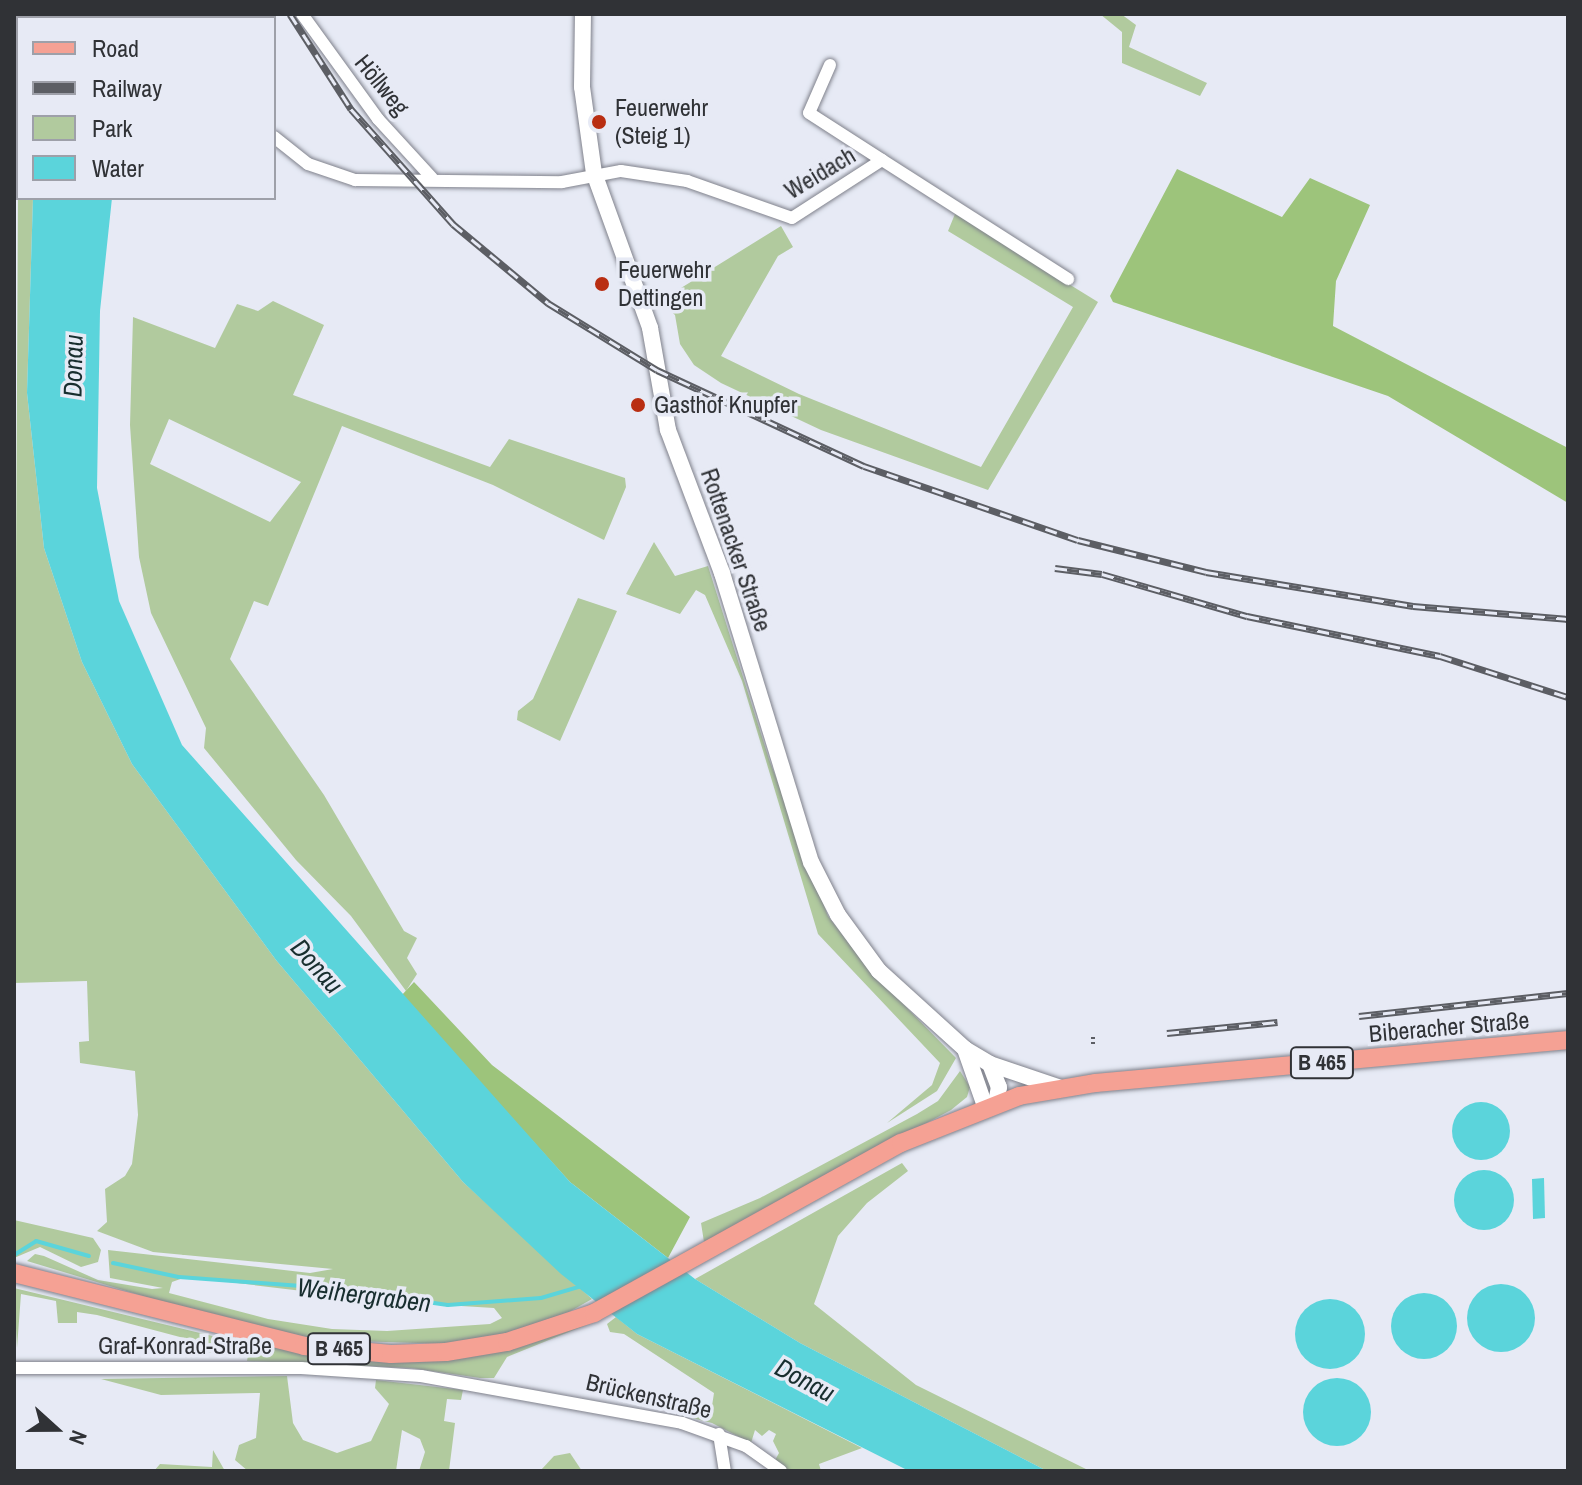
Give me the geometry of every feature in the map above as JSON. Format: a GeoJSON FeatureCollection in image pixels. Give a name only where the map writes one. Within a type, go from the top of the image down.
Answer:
{"type":"FeatureCollection","features":[{"type":"Feature","properties":{"kind":"main road","name":"Rottenacker Straße"},"geometry":{"type":"LineString","coordinates":[[583,14],[582,87],[594,173],[650,328],[668,430],[722,573],[811,862],[838,915],[879,971],[965,1049],[990,1064],[1061,1088]]}},
{"type":"Feature","properties":{"kind":"main road","name":"Biberacher Straße"},"geometry":{"type":"LineString","coordinates":[[1061,1088],[1568,1040]]}},
{"type":"Feature","properties":{"kind":"main road","name":"Rottenacker Straße"},"geometry":{"type":"LineString","coordinates":[[965,1049],[990,1104]]}},
{"type":"Feature","properties":{"kind":"main road"},"geometry":{"type":"LineString","coordinates":[[990,1064],[999,1087],[990,1104]]}},
{"type":"Feature","properties":{"kind":"main road","name":"B 465"},"geometry":{"type":"LineString","coordinates":[[22,1276],[304,1346],[391,1354],[507,1342],[594,1313],[901,1143],[990,1104],[1061,1088]]}},
{"type":"Feature","properties":{"kind":"street","name":"Höllweg"},"geometry":{"type":"LineString","coordinates":[[302,14],[378,119],[432,178]]}},
{"type":"Feature","properties":{"kind":"street","name":"Weidach"},"geometry":{"type":"LineString","coordinates":[[830,65],[809,113],[1068,279]]}},
{"type":"Feature","properties":{"kind":"street"},"geometry":{"type":"LineString","coordinates":[[276,138],[328,174],[387,183],[432,178],[562,182],[594,173]]}},
{"type":"Feature","properties":{"kind":"street","name":"Weidach"},"geometry":{"type":"LineString","coordinates":[[594,173],[621,171],[687,181],[792,218],[882,160]]}},
{"type":"Feature","properties":{"kind":"street","name":"Graf-Konrad-Straße"},"geometry":{"type":"LineString","coordinates":[[14,1368],[301,1368],[421,1376],[498,1388]]}},
{"type":"Feature","properties":{"kind":"street","name":"Brückenstraße"},"geometry":{"type":"LineString","coordinates":[[498,1388],[629,1411],[719,1434],[781,1471]]}},
{"type":"Feature","properties":{"kind":"street"},"geometry":{"type":"LineString","coordinates":[[719,1434],[725,1471]]}},
{"type":"Feature","properties":{"kind":"green space"},"geometry":{"type":"Polygon","coordinates":[[[1100,14],[1121,14],[1136,25],[1129,47],[1207,83],[1200,96],[1122,63],[1122,32],[1100,14]]]}},
{"type":"Feature","properties":{"kind":"green space"},"geometry":{"type":"Polygon","coordinates":[[[1177,169],[1282,217],[1310,178],[1370,205],[1336,281],[1333,326],[1568,448],[1568,503],[1388,396],[1113,302],[1110,296],[1177,169]]]}},
{"type":"Feature","properties":{"kind":"green space"},"geometry":{"type":"Polygon","coordinates":[[[18,200],[33,200],[27,393],[44,548],[82,662],[132,764],[276,960],[463,1182],[592,1299],[569,1312],[506,1334],[451,1344],[321,1340],[206,1315],[27,1261],[35,1254],[44,1256],[98,1280],[152,1289],[163,1288],[110,1278],[108,1250],[310,1273],[333,1269],[153,1252],[97,1231],[107,1222],[105,1189],[125,1176],[132,1164],[138,1115],[135,1071],[80,1063],[79,1042],[89,1041],[87,981],[14,983],[18,200]],[[186,1277],[172,1282],[169,1293],[268,1319],[332,1329],[387,1331],[490,1324],[502,1318],[494,1308],[395,1302],[186,1277]]]}},
{"type":"Feature","properties":{"kind":"green space"},"geometry":{"type":"Polygon","coordinates":[[[955,214],[1098,302],[988,490],[821,430],[721,383],[694,365],[680,344],[675,315],[660,301],[781,226],[793,247],[778,256],[721,356],[799,394],[981,467],[1073,307],[948,231],[955,214]]]}},
{"type":"Feature","properties":{"kind":"green space"},"geometry":{"type":"Polygon","coordinates":[[[273,301],[324,325],[293,395],[490,467],[509,439],[625,478],[626,487],[604,540],[493,485],[342,426],[268,606],[254,601],[230,659],[324,795],[404,931],[417,938],[407,958],[417,974],[406,991],[351,916],[296,860],[204,748],[206,728],[151,613],[139,557],[130,425],[133,317],[215,348],[237,304],[258,311],[273,301]],[[169,419],[150,464],[270,522],[301,482],[169,419]]]}},
{"type":"Feature","properties":{"kind":"green space"},"geometry":{"type":"Polygon","coordinates":[[[654,542],[675,576],[708,566],[769,759],[828,916],[868,968],[956,1058],[937,1091],[887,1123],[932,1085],[940,1063],[818,934],[742,681],[705,595],[696,590],[680,614],[626,594],[654,542]]]}},
{"type":"Feature","properties":{"kind":"green space"},"geometry":{"type":"Polygon","coordinates":[[[578,598],[617,611],[560,741],[517,720],[518,711],[533,699],[578,598]]]}},
{"type":"Feature","properties":{"kind":"green space"},"geometry":{"type":"Polygon","coordinates":[[[414,982],[492,1065],[690,1217],[668,1258],[570,1182],[401,996],[414,982]]]}},
{"type":"Feature","properties":{"kind":"green space"},"geometry":{"type":"Polygon","coordinates":[[[960,1071],[970,1087],[967,1097],[951,1110],[704,1242],[701,1223],[760,1198],[917,1114],[938,1101],[960,1071]]]}},
{"type":"Feature","properties":{"kind":"green space"},"geometry":{"type":"Polygon","coordinates":[[[902,1163],[908,1171],[867,1203],[838,1236],[814,1304],[916,1385],[1090,1471],[1047,1471],[800,1343],[695,1279],[902,1163]]]}},
{"type":"Feature","properties":{"kind":"green space"},"geometry":{"type":"Polygon","coordinates":[[[14,1220],[93,1238],[101,1250],[98,1262],[81,1267],[40,1247],[14,1258],[14,1220]]]}},
{"type":"Feature","properties":{"kind":"green space"},"geometry":{"type":"Polygon","coordinates":[[[14,1288],[229,1340],[379,1362],[484,1354],[596,1321],[507,1357],[494,1378],[480,1378],[411,1368],[247,1361],[248,1355],[203,1352],[195,1341],[97,1315],[77,1312],[77,1323],[58,1323],[56,1301],[21,1294],[17,1348],[14,1288]]]}},
{"type":"Feature","properties":{"kind":"green space"},"geometry":{"type":"Polygon","coordinates":[[[616,1317],[637,1334],[862,1448],[819,1464],[821,1471],[786,1471],[774,1462],[779,1453],[773,1441],[776,1434],[769,1430],[762,1436],[755,1430],[751,1443],[712,1423],[680,1415],[684,1401],[712,1406],[714,1393],[624,1334],[610,1332],[607,1324],[616,1317]]]}},
{"type":"Feature","properties":{"kind":"green space"},"geometry":{"type":"Polygon","coordinates":[[[287,1376],[293,1423],[303,1440],[337,1453],[371,1441],[389,1404],[375,1388],[376,1380],[463,1390],[461,1400],[447,1399],[444,1421],[455,1423],[449,1471],[419,1471],[425,1452],[420,1439],[402,1430],[396,1471],[248,1471],[235,1460],[239,1445],[256,1438],[260,1393],[161,1395],[101,1379],[287,1376]]]}},
{"type":"Feature","properties":{"kind":"green space"},"geometry":{"type":"Polygon","coordinates":[[[213,1450],[225,1471],[154,1471],[160,1464],[212,1467],[213,1450]]]}},
{"type":"Feature","properties":{"kind":"green space"},"geometry":{"type":"Polygon","coordinates":[[[570,1453],[582,1471],[540,1471],[554,1456],[570,1453]]]}},
{"type":"Feature","properties":{"kind":"water","name":"Donau"},"geometry":{"type":"Polygon","coordinates":[[[33,200],[112,200],[100,311],[97,488],[119,601],[182,745],[570,1182],[695,1279],[800,1343],[1047,1471],[909,1471],[637,1334],[561,1274],[463,1182],[276,960],[132,764],[82,662],[44,548],[27,393],[33,200]]]}},
{"type":"Feature","properties":{"kind":"water"},"geometry":{"type":"Polygon","coordinates":[[[1481,1102],[1492,1104],[1501,1111],[1508,1120],[1508,1142],[1501,1151],[1492,1158],[1481,1160],[1470,1158],[1461,1151],[1454,1142],[1452,1131],[1454,1120],[1461,1111],[1470,1104],[1481,1102]]]}},
{"type":"Feature","properties":{"kind":"water"},"geometry":{"type":"Polygon","coordinates":[[[1484,1170],[1496,1172],[1505,1179],[1512,1188],[1512,1212],[1505,1221],[1496,1228],[1484,1230],[1472,1228],[1463,1221],[1456,1212],[1454,1200],[1456,1188],[1463,1179],[1472,1172],[1484,1170]]]}},
{"type":"Feature","properties":{"kind":"water"},"geometry":{"type":"Polygon","coordinates":[[[1544,1178],[1545,1218],[1533,1219],[1532,1179],[1544,1178]]]}},
{"type":"Feature","properties":{"kind":"water"},"geometry":{"type":"Polygon","coordinates":[[[1501,1284],[1525,1294],[1535,1318],[1525,1342],[1501,1352],[1477,1342],[1467,1318],[1477,1294],[1501,1284]]]}},
{"type":"Feature","properties":{"kind":"water"},"geometry":{"type":"Polygon","coordinates":[[[1418,1293],[1430,1293],[1442,1298],[1452,1308],[1457,1326],[1455,1339],[1442,1354],[1430,1359],[1418,1359],[1406,1354],[1396,1344],[1391,1332],[1391,1320],[1396,1308],[1406,1298],[1418,1293]]]}},
{"type":"Feature","properties":{"kind":"water"},"geometry":{"type":"Polygon","coordinates":[[[1323,1299],[1337,1299],[1359,1314],[1365,1334],[1363,1347],[1355,1359],[1337,1369],[1323,1369],[1301,1354],[1295,1341],[1295,1327],[1310,1305],[1323,1299]]]}},
{"type":"Feature","properties":{"kind":"water"},"geometry":{"type":"Polygon","coordinates":[[[1337,1378],[1361,1388],[1371,1412],[1361,1436],[1337,1446],[1313,1436],[1303,1412],[1313,1388],[1337,1378]]]}},
{"type":"Feature","properties":{"kind":"waterway","name":"Weihergraben"},"geometry":{"type":"LineString","coordinates":[[14,1255],[36,1241],[89,1256]]}},
{"type":"Feature","properties":{"kind":"waterway","name":"Weihergraben"},"geometry":{"type":"LineString","coordinates":[[113,1263],[179,1277],[329,1288],[448,1305],[541,1298],[582,1286]]}},
{"type":"Feature","properties":{"kind":"railway"},"geometry":{"type":"LineString","coordinates":[[290,14],[351,109],[453,224],[548,303],[657,370],[864,466],[1078,540],[1206,572],[1413,606],[1568,619]]}},
{"type":"Feature","properties":{"kind":"railway"},"geometry":{"type":"LineString","coordinates":[[1055,568],[1102,574],[1247,616],[1440,656],[1568,697]]}},
{"type":"Feature","properties":{"kind":"railway"},"geometry":{"type":"LineString","coordinates":[[1359,1016],[1568,993]]}},
{"type":"Feature","properties":{"kind":"railway"},"geometry":{"type":"LineString","coordinates":[[1167,1033],[1277,1022]]}},
{"type":"Feature","properties":{"kind":"place","name":"Feuerwehr (Steig 1)"},"geometry":{"type":"Point","coordinates":[599,122]}},
{"type":"Feature","properties":{"kind":"place","name":"Feuerwehr Dettingen"},"geometry":{"type":"Point","coordinates":[602,284]}},
{"type":"Feature","properties":{"kind":"place","name":"Gasthof Knupfer"},"geometry":{"type":"Point","coordinates":[638,405]}}]}
